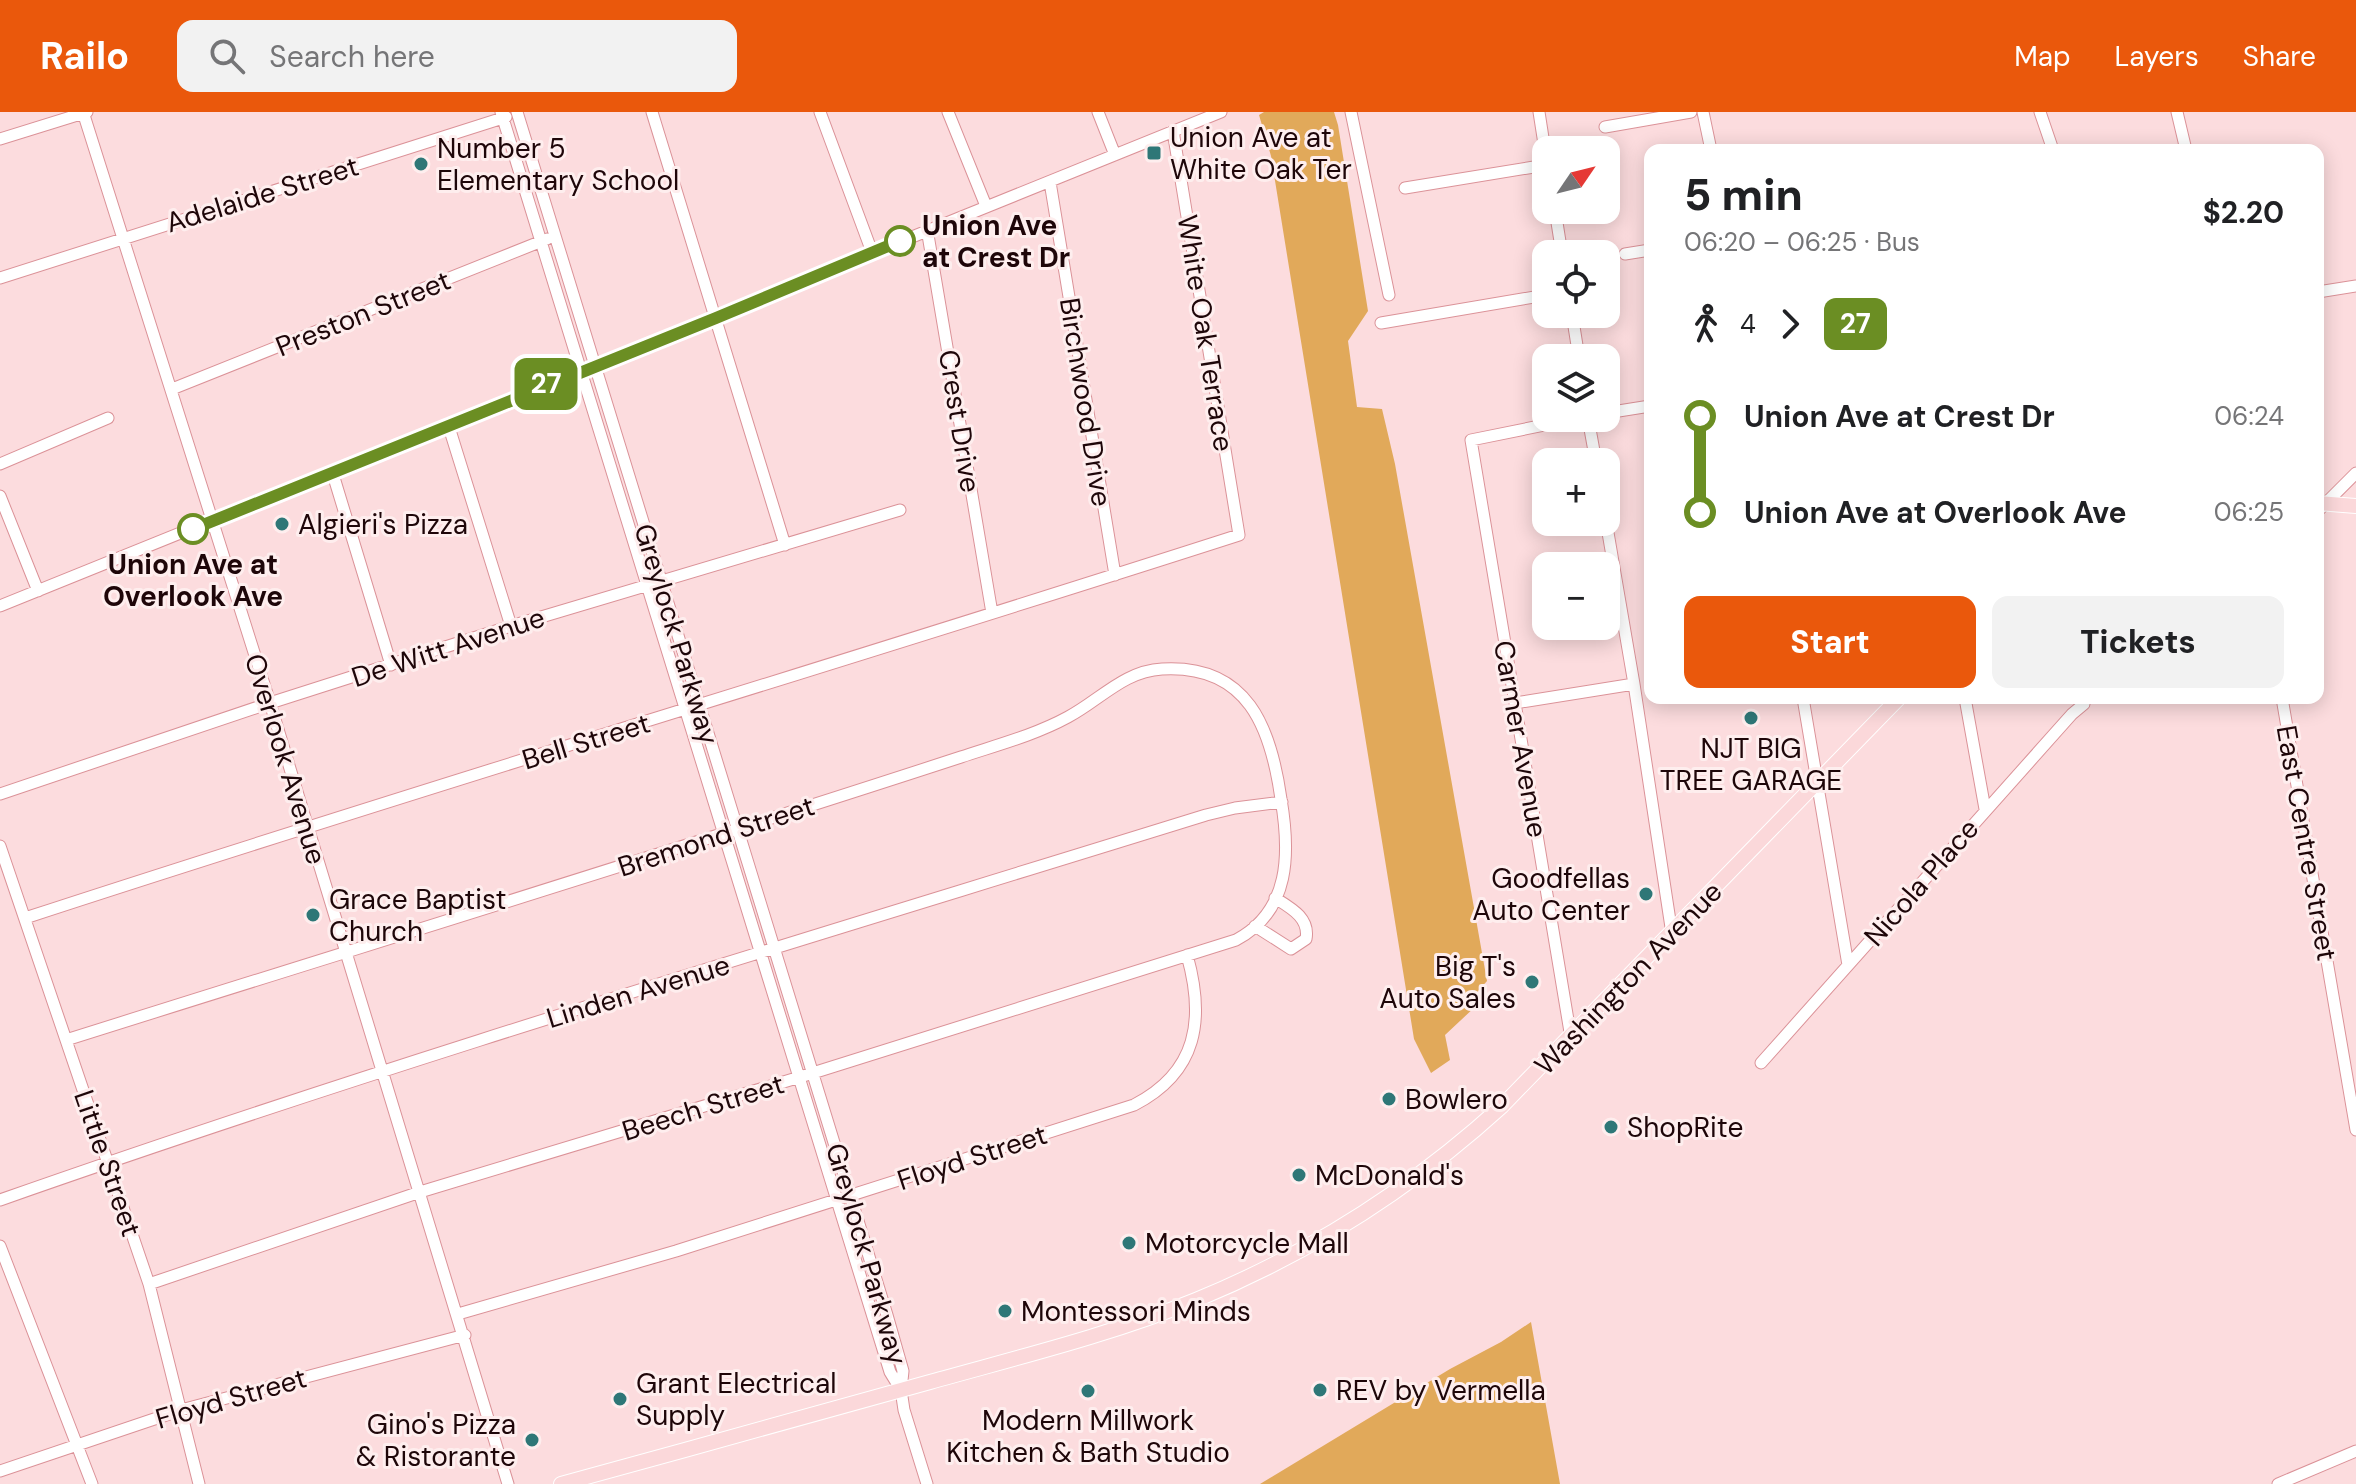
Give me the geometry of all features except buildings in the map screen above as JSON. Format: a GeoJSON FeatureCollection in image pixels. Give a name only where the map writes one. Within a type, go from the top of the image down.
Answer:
{"type":"FeatureCollection","features":[{"type":"Feature","properties":{"kind":"main road"},"geometry":{"type":"LineString","coordinates":[[2324,506],[2356,506]]}},
{"type":"Feature","properties":{"kind":"main road","name":"Washington Avenue"},"geometry":{"type":"LineString","coordinates":[[561,1484],[1131,1324],[1195,1301],[1275,1264],[1340,1228],[1439,1160],[1493,1115],[1893,704]]}},
{"type":"Feature","properties":{"kind":"street"},"geometry":{"type":"LineString","coordinates":[[0,139],[85,112]]}},
{"type":"Feature","properties":{"kind":"street","name":"Overlook Avenue"},"geometry":{"type":"LineString","coordinates":[[85,112],[465,1335]]}},
{"type":"Feature","properties":{"kind":"street"},"geometry":{"type":"LineString","coordinates":[[652,112],[785,545]]}},
{"type":"Feature","properties":{"kind":"street"},"geometry":{"type":"LineString","coordinates":[[820,112],[872,252]]}},
{"type":"Feature","properties":{"kind":"street"},"geometry":{"type":"LineString","coordinates":[[948,112],[986,206]]}},
{"type":"Feature","properties":{"kind":"street"},"geometry":{"type":"LineString","coordinates":[[1098,112],[1115,155]]}},
{"type":"Feature","properties":{"kind":"street"},"geometry":{"type":"LineString","coordinates":[[0,606],[1221,112]]}},
{"type":"Feature","properties":{"kind":"street"},"geometry":{"type":"LineString","coordinates":[[1351,112],[1389,295]]}},
{"type":"Feature","properties":{"kind":"street"},"geometry":{"type":"LineString","coordinates":[[1539,112],[1543,136]]}},
{"type":"Feature","properties":{"kind":"street"},"geometry":{"type":"LineString","coordinates":[[1605,127],[1691,112]]}},
{"type":"Feature","properties":{"kind":"street"},"geometry":{"type":"LineString","coordinates":[[1703,112],[1710,144]]}},
{"type":"Feature","properties":{"kind":"street"},"geometry":{"type":"LineString","coordinates":[[2040,112],[2051,144]]}},
{"type":"Feature","properties":{"kind":"street"},"geometry":{"type":"LineString","coordinates":[[2177,112],[2185,144]]}},
{"type":"Feature","properties":{"kind":"street","name":"Adelaide Street"},"geometry":{"type":"LineString","coordinates":[[0,278],[502,115],[519,113]]}},
{"type":"Feature","properties":{"kind":"street","name":"Greylock Parkway"},"geometry":{"type":"LineString","coordinates":[[519,113],[851,1196],[903,1371],[901,1390]]}},
{"type":"Feature","properties":{"kind":"street","name":"Greylock Parkway"},"geometry":{"type":"LineString","coordinates":[[502,115],[890,1372],[901,1390]]}},
{"type":"Feature","properties":{"kind":"street","name":"White Oak Terrace"},"geometry":{"type":"LineString","coordinates":[[1173,131],[1239,535]]}},
{"type":"Feature","properties":{"kind":"street"},"geometry":{"type":"LineString","coordinates":[[1405,188],[1532,167]]}},
{"type":"Feature","properties":{"kind":"street","name":"Birchwood Drive"},"geometry":{"type":"LineString","coordinates":[[1050,182],[1115,575]]}},
{"type":"Feature","properties":{"kind":"street","name":"Crest Drive"},"geometry":{"type":"LineString","coordinates":[[927,229],[992,613]]}},
{"type":"Feature","properties":{"kind":"street","name":"Preston Street"},"geometry":{"type":"LineString","coordinates":[[172,389],[555,237]]}},
{"type":"Feature","properties":{"kind":"street"},"geometry":{"type":"LineString","coordinates":[[1625,254],[1644,251]]}},
{"type":"Feature","properties":{"kind":"street"},"geometry":{"type":"LineString","coordinates":[[2324,291],[2356,286]]}},
{"type":"Feature","properties":{"kind":"street"},"geometry":{"type":"LineString","coordinates":[[1381,323],[1532,297]]}},
{"type":"Feature","properties":{"kind":"street"},"geometry":{"type":"LineString","coordinates":[[1620,411],[1644,407]]}},
{"type":"Feature","properties":{"kind":"street"},"geometry":{"type":"LineString","coordinates":[[0,464],[108,418]]}},
{"type":"Feature","properties":{"kind":"street"},"geometry":{"type":"LineString","coordinates":[[448,424],[511,626]]}},
{"type":"Feature","properties":{"kind":"street","name":"Carmer Avenue"},"geometry":{"type":"LineString","coordinates":[[1532,428],[1471,440],[1571,1038]]}},
{"type":"Feature","properties":{"kind":"street"},"geometry":{"type":"LineString","coordinates":[[332,471],[391,665]]}},
{"type":"Feature","properties":{"kind":"street"},"geometry":{"type":"LineString","coordinates":[[2324,503],[2356,473]]}},
{"type":"Feature","properties":{"kind":"street"},"geometry":{"type":"LineString","coordinates":[[0,496],[38,591]]}},
{"type":"Feature","properties":{"kind":"street","name":"De Witt Avenue"},"geometry":{"type":"LineString","coordinates":[[0,794],[511,626],[900,510]]}},
{"type":"Feature","properties":{"kind":"street","name":"Bell Street"},"geometry":{"type":"LineString","coordinates":[[25,918],[306,826],[685,711],[1239,535]]}},
{"type":"Feature","properties":{"kind":"street"},"geometry":{"type":"LineString","coordinates":[[1609,536],[1672,934]]}},
{"type":"Feature","properties":{"kind":"street","name":"Bremond Street"},"geometry":{"type":"LineString","coordinates":[[66,1040],[1024,736],[1069,716],[1113,685],[1157,669],[1202,673],[1218,679],[1244,699],[1265,727],[1271,743],[1282,802]]}},
{"type":"Feature","properties":{"kind":"street"},"geometry":{"type":"LineString","coordinates":[[1515,703],[1634,684]]}},
{"type":"Feature","properties":{"kind":"street"},"geometry":{"type":"LineString","coordinates":[[1804,704],[1848,965]]}},
{"type":"Feature","properties":{"kind":"street"},"geometry":{"type":"LineString","coordinates":[[1966,704],[1985,809]]}},
{"type":"Feature","properties":{"kind":"street","name":"Nicola Place"},"geometry":{"type":"LineString","coordinates":[[1761,1063],[1985,809],[2084,704]]}},
{"type":"Feature","properties":{"kind":"street","name":"East Centre Street"},"geometry":{"type":"LineString","coordinates":[[2283,704],[2356,1130]]}},
{"type":"Feature","properties":{"kind":"street","name":"Beech Street"},"geometry":{"type":"LineString","coordinates":[[149,1284],[420,1192],[1236,940],[1255,926],[1275,898],[1282,882],[1287,852],[1282,802]]}},
{"type":"Feature","properties":{"kind":"street","name":"Linden Avenue"},"geometry":{"type":"LineString","coordinates":[[0,1200],[381,1071],[760,953],[1206,815],[1282,802]]}},
{"type":"Feature","properties":{"kind":"street","name":"Little Street"},"geometry":{"type":"LineString","coordinates":[[0,846],[149,1284],[199,1484]]}},
{"type":"Feature","properties":{"kind":"street"},"geometry":{"type":"LineString","coordinates":[[1255,926],[1291,949],[1306,939],[1308,930],[1305,922],[1275,898]]}},
{"type":"Feature","properties":{"kind":"street","name":"Floyd Street"},"geometry":{"type":"LineString","coordinates":[[458,1314],[851,1196],[1125,1108],[1155,1092],[1181,1067],[1190,1050],[1197,1008],[1195,984],[1187,955]]}},
{"type":"Feature","properties":{"kind":"street"},"geometry":{"type":"LineString","coordinates":[[0,1246],[92,1484]]}},
{"type":"Feature","properties":{"kind":"street"},"geometry":{"type":"LineString","coordinates":[[465,1335],[508,1484]]}},
{"type":"Feature","properties":{"kind":"street","name":"Floyd Street"},"geometry":{"type":"LineString","coordinates":[[0,1471],[181,1410],[465,1335]]}},
{"type":"Feature","properties":{"kind":"street"},"geometry":{"type":"LineString","coordinates":[[901,1390],[904,1410],[927,1484]]}},
{"type":"Feature","properties":{"kind":"street"},"geometry":{"type":"LineString","coordinates":[[2278,1484],[2356,1451]]}},
{"type":"Feature","properties":{"kind":"shaded area"},"geometry":{"type":"Polygon","coordinates":[[[1264,112],[1334,112],[1338,125],[1368,311],[1348,341],[1357,407],[1382,409],[1395,464],[1487,981],[1471,999],[1476,1006],[1445,1035],[1450,1060],[1431,1073],[1414,1039],[1271,156],[1259,115],[1264,112]]]}},
{"type":"Feature","properties":{"kind":"shaded area"},"geometry":{"type":"Polygon","coordinates":[[[1531,1322],[1560,1484],[1260,1484],[1450,1369],[1501,1342],[1531,1322]]]}},
{"type":"Feature","properties":{"kind":"bus line","name":"27"},"geometry":{"type":"LineString","coordinates":[[193,529],[900,241]]}},
{"type":"Feature","properties":{"kind":"place","name":"Union Ave at White Oak Ter"},"geometry":{"type":"Point","coordinates":[1154,153]}},
{"type":"Feature","properties":{"kind":"place","name":"Number 5 Elementary School"},"geometry":{"type":"Point","coordinates":[421,164]}},
{"type":"Feature","properties":{"kind":"place","name":"Union Ave at Crest Dr"},"geometry":{"type":"Point","coordinates":[900,241]}},
{"type":"Feature","properties":{"kind":"place","name":"Algieri's Pizza"},"geometry":{"type":"Point","coordinates":[282,524]}},
{"type":"Feature","properties":{"kind":"place","name":"Union Ave at Overlook Ave"},"geometry":{"type":"Point","coordinates":[193,529]}},
{"type":"Feature","properties":{"kind":"place","name":"NJT BIG TREE GARAGE"},"geometry":{"type":"Point","coordinates":[1751,718]}},
{"type":"Feature","properties":{"kind":"place","name":"Goodfellas Auto Center"},"geometry":{"type":"Point","coordinates":[1646,894]}},
{"type":"Feature","properties":{"kind":"place","name":"Grace Baptist Church"},"geometry":{"type":"Point","coordinates":[313,915]}},
{"type":"Feature","properties":{"kind":"place","name":"Big T's Auto Sales"},"geometry":{"type":"Point","coordinates":[1532,982]}},
{"type":"Feature","properties":{"kind":"place","name":"Bowlero"},"geometry":{"type":"Point","coordinates":[1389,1099]}},
{"type":"Feature","properties":{"kind":"place","name":"ShopRite"},"geometry":{"type":"Point","coordinates":[1611,1127]}},
{"type":"Feature","properties":{"kind":"place","name":"McDonald's"},"geometry":{"type":"Point","coordinates":[1299,1175]}},
{"type":"Feature","properties":{"kind":"place","name":"Motorcycle Mall"},"geometry":{"type":"Point","coordinates":[1129,1243]}},
{"type":"Feature","properties":{"kind":"place","name":"Montessori Minds"},"geometry":{"type":"Point","coordinates":[1005,1311]}},
{"type":"Feature","properties":{"kind":"place","name":"REV by Vermella"},"geometry":{"type":"Point","coordinates":[1320,1390]}},
{"type":"Feature","properties":{"kind":"place","name":"Modern Millwork Kitchen & Bath Studio"},"geometry":{"type":"Point","coordinates":[1088,1391]}},
{"type":"Feature","properties":{"kind":"place","name":"Grant Electrical Supply"},"geometry":{"type":"Point","coordinates":[620,1399]}},
{"type":"Feature","properties":{"kind":"place","name":"Gino's Pizza & Ristorante"},"geometry":{"type":"Point","coordinates":[532,1440]}}]}
